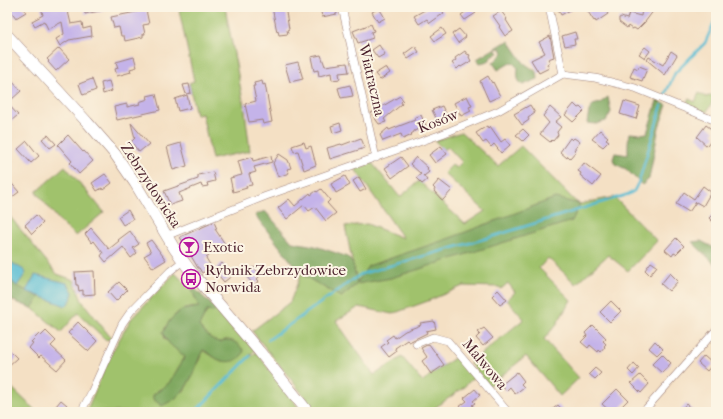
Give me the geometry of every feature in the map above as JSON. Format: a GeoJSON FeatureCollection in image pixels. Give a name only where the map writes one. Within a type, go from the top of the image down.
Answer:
{"type":"FeatureCollection","features":[{"type":"Feature","properties":{"kind":"street","name":"Wiatraczna"},"geometry":{"type":"LineString","coordinates":[[342,7],[376,158]]}},
{"type":"Feature","properties":{"kind":"street"},"geometry":{"type":"LineString","coordinates":[[549,7],[563,74],[594,78],[635,88],[716,121]]}},
{"type":"Feature","properties":{"kind":"street","name":"Zebrzydowicka"},"geometry":{"type":"LineString","coordinates":[[7,35],[115,154],[135,183],[166,236],[195,278],[259,351],[308,412]]}},
{"type":"Feature","properties":{"kind":"street","name":"Kosów"},"geometry":{"type":"LineString","coordinates":[[166,236],[266,196],[442,134],[498,111],[563,74]]}},
{"type":"Feature","properties":{"kind":"street"},"geometry":{"type":"LineString","coordinates":[[81,412],[122,324],[136,306],[170,271],[183,261]]}},
{"type":"Feature","properties":{"kind":"street"},"geometry":{"type":"LineString","coordinates":[[643,412],[716,330]]}},
{"type":"Feature","properties":{"kind":"street","name":"Malwowa"},"geometry":{"type":"LineString","coordinates":[[416,344],[433,337],[448,340],[508,412]]}},
{"type":"Feature","properties":{"kind":"green space"},"geometry":{"type":"Polygon","coordinates":[[[194,7],[225,7],[245,111],[250,151],[212,159],[202,114],[196,115],[189,83],[194,81],[179,10],[194,7]]]}},
{"type":"Feature","properties":{"kind":"green space"},"geometry":{"type":"Polygon","coordinates":[[[509,41],[524,63],[537,72],[538,79],[523,85],[518,78],[518,68],[512,62],[498,70],[493,63],[503,53],[501,48],[495,49],[498,53],[492,55],[489,61],[480,63],[477,59],[509,41]]]}},
{"type":"Feature","properties":{"kind":"green space"},"geometry":{"type":"Polygon","coordinates":[[[699,93],[706,97],[716,94],[706,113],[687,105],[689,99],[695,102],[699,93]]]}},
{"type":"Feature","properties":{"kind":"green space"},"geometry":{"type":"Polygon","coordinates":[[[608,97],[611,112],[606,121],[596,124],[587,123],[589,111],[593,105],[600,103],[608,97]]]}},
{"type":"Feature","properties":{"kind":"green space"},"geometry":{"type":"Polygon","coordinates":[[[657,101],[667,105],[659,127],[649,179],[642,185],[626,169],[615,164],[613,159],[615,153],[628,155],[630,133],[647,133],[657,101]]]}},
{"type":"Feature","properties":{"kind":"green space"},"geometry":{"type":"Polygon","coordinates":[[[461,132],[498,166],[521,146],[575,201],[580,204],[614,197],[657,241],[628,271],[608,255],[576,284],[548,258],[539,268],[571,300],[556,325],[544,339],[579,378],[560,396],[526,356],[489,386],[470,363],[524,319],[507,300],[515,292],[508,283],[501,289],[499,287],[463,286],[392,314],[359,307],[336,321],[374,375],[402,357],[423,382],[430,375],[456,357],[474,377],[463,388],[429,412],[317,412],[252,331],[290,302],[301,274],[341,297],[357,284],[345,226],[367,224],[403,238],[355,169],[372,163],[400,197],[419,181],[465,224],[485,211],[444,173],[452,165],[456,168],[462,162],[448,147],[444,150],[435,141],[461,132]]]}},
{"type":"Feature","properties":{"kind":"green space"},"geometry":{"type":"Polygon","coordinates":[[[65,166],[104,212],[76,236],[63,225],[36,192],[65,166]]]}},
{"type":"Feature","properties":{"kind":"green space"},"geometry":{"type":"Polygon","coordinates":[[[555,198],[580,204],[572,221],[391,278],[357,284],[341,297],[301,274],[255,215],[265,211],[292,242],[315,246],[348,257],[353,264],[357,283],[368,266],[450,238],[555,198]]]}},
{"type":"Feature","properties":{"kind":"green space"},"geometry":{"type":"Polygon","coordinates":[[[7,213],[57,274],[74,280],[82,301],[112,339],[106,340],[78,313],[61,332],[32,308],[11,300],[7,291],[7,213]]]}},
{"type":"Feature","properties":{"kind":"green space"},"geometry":{"type":"Polygon","coordinates":[[[701,241],[716,249],[716,265],[692,242],[701,241]]]}},
{"type":"Feature","properties":{"kind":"green space"},"geometry":{"type":"Polygon","coordinates":[[[175,273],[192,290],[199,307],[180,311],[170,320],[163,332],[165,339],[185,357],[169,384],[157,391],[184,391],[203,350],[214,357],[226,340],[222,342],[214,341],[199,326],[207,311],[214,312],[217,309],[255,350],[226,379],[256,352],[302,412],[86,412],[111,354],[131,319],[175,273]]]}},
{"type":"Feature","properties":{"kind":"green space"},"geometry":{"type":"Polygon","coordinates":[[[7,277],[17,286],[40,297],[32,308],[11,300],[7,291],[7,277]]]}},
{"type":"Feature","properties":{"kind":"green space"},"geometry":{"type":"Polygon","coordinates":[[[194,288],[216,309],[214,312],[207,311],[199,326],[213,340],[221,342],[231,340],[244,351],[240,358],[229,362],[221,361],[203,350],[187,386],[176,397],[162,406],[153,399],[153,395],[169,383],[185,357],[166,340],[163,332],[170,320],[181,310],[199,307],[192,290],[194,288]]]}},
{"type":"Feature","properties":{"kind":"green space"},"geometry":{"type":"Polygon","coordinates":[[[7,383],[37,412],[7,412],[7,383]]]}},
{"type":"Feature","properties":{"kind":"water"},"geometry":{"type":"Polygon","coordinates":[[[7,260],[24,270],[26,273],[17,286],[7,277],[7,260]]]}},
{"type":"Feature","properties":{"kind":"water"},"geometry":{"type":"Polygon","coordinates":[[[35,275],[67,283],[73,292],[71,300],[66,306],[26,291],[35,275]]]}},
{"type":"Feature","properties":{"kind":"building"},"geometry":{"type":"Polygon","coordinates":[[[8,7],[23,7],[26,12],[16,18],[8,7]]]}},
{"type":"Feature","properties":{"kind":"building"},"geometry":{"type":"Polygon","coordinates":[[[41,7],[67,7],[71,24],[82,22],[83,29],[91,27],[92,36],[69,40],[60,46],[56,39],[64,34],[62,22],[48,29],[44,21],[35,26],[32,21],[43,15],[41,7]]]}},
{"type":"Feature","properties":{"kind":"building"},"geometry":{"type":"Polygon","coordinates":[[[84,7],[104,7],[104,10],[85,14],[84,7]]]}},
{"type":"Feature","properties":{"kind":"building"},"geometry":{"type":"Polygon","coordinates":[[[272,7],[285,7],[289,29],[287,30],[288,34],[279,35],[278,31],[277,32],[272,7]]]}},
{"type":"Feature","properties":{"kind":"building"},"geometry":{"type":"Polygon","coordinates":[[[320,7],[336,7],[337,14],[322,17],[320,7]]]}},
{"type":"Feature","properties":{"kind":"building"},"geometry":{"type":"Polygon","coordinates":[[[430,7],[439,7],[444,13],[430,23],[427,19],[419,24],[414,16],[430,7]]]}},
{"type":"Feature","properties":{"kind":"building"},"geometry":{"type":"Polygon","coordinates":[[[472,7],[476,13],[465,20],[461,15],[472,7]]]}},
{"type":"Feature","properties":{"kind":"building"},"geometry":{"type":"Polygon","coordinates":[[[557,7],[576,7],[561,15],[557,7]]]}},
{"type":"Feature","properties":{"kind":"building"},"geometry":{"type":"Polygon","coordinates":[[[585,7],[604,7],[608,14],[596,22],[585,7]]]}},
{"type":"Feature","properties":{"kind":"building"},"geometry":{"type":"Polygon","coordinates":[[[651,7],[654,10],[637,30],[628,26],[627,28],[619,22],[619,18],[621,17],[627,19],[629,13],[641,16],[642,8],[651,7]]]}},
{"type":"Feature","properties":{"kind":"building"},"geometry":{"type":"Polygon","coordinates":[[[379,8],[385,18],[378,22],[372,12],[379,8]]]}},
{"type":"Feature","properties":{"kind":"building"},"geometry":{"type":"Polygon","coordinates":[[[146,10],[149,24],[143,25],[145,34],[143,34],[143,37],[125,41],[124,36],[121,36],[119,27],[114,28],[111,17],[146,10]]]}},
{"type":"Feature","properties":{"kind":"building"},"geometry":{"type":"Polygon","coordinates":[[[501,11],[513,31],[505,36],[493,16],[501,11]]]}},
{"type":"Feature","properties":{"kind":"building"},"geometry":{"type":"Polygon","coordinates":[[[371,24],[374,31],[371,32],[373,38],[358,43],[353,31],[371,24]]]}},
{"type":"Feature","properties":{"kind":"building"},"geometry":{"type":"Polygon","coordinates":[[[442,28],[446,34],[435,41],[431,36],[442,28]]]}},
{"type":"Feature","properties":{"kind":"building"},"geometry":{"type":"Polygon","coordinates":[[[459,29],[466,37],[458,43],[452,34],[459,29]]]}},
{"type":"Feature","properties":{"kind":"building"},"geometry":{"type":"Polygon","coordinates":[[[575,32],[577,39],[574,39],[575,44],[565,46],[562,36],[575,32]]]}},
{"type":"Feature","properties":{"kind":"building"},"geometry":{"type":"Polygon","coordinates":[[[550,36],[554,57],[548,59],[550,62],[547,64],[549,68],[539,73],[531,60],[545,53],[539,42],[550,36]]]}},
{"type":"Feature","properties":{"kind":"building"},"geometry":{"type":"Polygon","coordinates":[[[379,45],[385,54],[378,58],[372,50],[379,45]]]}},
{"type":"Feature","properties":{"kind":"building"},"geometry":{"type":"Polygon","coordinates":[[[415,46],[419,52],[408,59],[404,54],[415,46]]]}},
{"type":"Feature","properties":{"kind":"building"},"geometry":{"type":"Polygon","coordinates":[[[645,47],[650,51],[645,58],[639,54],[645,47]]]}},
{"type":"Feature","properties":{"kind":"building"},"geometry":{"type":"Polygon","coordinates":[[[59,48],[69,59],[56,71],[47,59],[59,48]]]}},
{"type":"Feature","properties":{"kind":"building"},"geometry":{"type":"Polygon","coordinates":[[[465,51],[470,55],[469,57],[471,61],[457,69],[452,63],[456,60],[455,58],[465,51]]]}},
{"type":"Feature","properties":{"kind":"building"},"geometry":{"type":"Polygon","coordinates":[[[671,51],[677,55],[665,75],[647,60],[649,57],[663,65],[671,51]]]}},
{"type":"Feature","properties":{"kind":"building"},"geometry":{"type":"Polygon","coordinates":[[[321,55],[325,66],[347,63],[349,72],[339,73],[340,79],[332,80],[331,73],[319,76],[318,70],[314,71],[311,57],[321,55]]]}},
{"type":"Feature","properties":{"kind":"building"},"geometry":{"type":"Polygon","coordinates":[[[134,57],[137,67],[130,69],[131,72],[117,76],[115,69],[118,68],[116,62],[134,57]]]}},
{"type":"Feature","properties":{"kind":"building"},"geometry":{"type":"Polygon","coordinates":[[[298,62],[303,79],[290,82],[285,65],[298,62]]]}},
{"type":"Feature","properties":{"kind":"building"},"geometry":{"type":"Polygon","coordinates":[[[639,66],[647,69],[642,81],[630,77],[634,67],[638,69],[639,66]]]}},
{"type":"Feature","properties":{"kind":"building"},"geometry":{"type":"Polygon","coordinates":[[[386,67],[390,73],[380,80],[375,74],[386,67]]]}},
{"type":"Feature","properties":{"kind":"building"},"geometry":{"type":"Polygon","coordinates":[[[488,76],[492,83],[493,82],[500,96],[489,101],[480,81],[488,76]]]}},
{"type":"Feature","properties":{"kind":"building"},"geometry":{"type":"Polygon","coordinates":[[[92,79],[96,90],[83,95],[79,84],[92,79]]]}},
{"type":"Feature","properties":{"kind":"building"},"geometry":{"type":"Polygon","coordinates":[[[11,80],[21,91],[11,100],[7,96],[7,84],[11,80]]]}},
{"type":"Feature","properties":{"kind":"building"},"geometry":{"type":"Polygon","coordinates":[[[109,81],[112,91],[103,94],[101,83],[109,81]]]}},
{"type":"Feature","properties":{"kind":"building"},"geometry":{"type":"Polygon","coordinates":[[[262,81],[263,85],[265,84],[272,122],[263,124],[262,120],[249,122],[245,104],[256,101],[253,86],[255,86],[254,83],[262,81]]]}},
{"type":"Feature","properties":{"kind":"building"},"geometry":{"type":"Polygon","coordinates":[[[189,84],[191,93],[186,94],[183,85],[189,84]]]}},
{"type":"Feature","properties":{"kind":"building"},"geometry":{"type":"Polygon","coordinates":[[[350,85],[353,96],[341,98],[338,88],[350,85]]]}},
{"type":"Feature","properties":{"kind":"building"},"geometry":{"type":"Polygon","coordinates":[[[156,94],[160,110],[117,120],[114,107],[127,104],[127,107],[140,104],[139,102],[148,99],[147,96],[156,94]]]}},
{"type":"Feature","properties":{"kind":"building"},"geometry":{"type":"Polygon","coordinates":[[[187,95],[190,108],[178,111],[175,99],[187,95]]]}},
{"type":"Feature","properties":{"kind":"building"},"geometry":{"type":"Polygon","coordinates":[[[400,96],[403,100],[401,102],[402,104],[384,119],[386,122],[379,124],[371,113],[400,96]]]}},
{"type":"Feature","properties":{"kind":"building"},"geometry":{"type":"Polygon","coordinates":[[[467,96],[472,106],[469,107],[471,111],[461,116],[454,103],[467,96]]]}},
{"type":"Feature","properties":{"kind":"building"},"geometry":{"type":"Polygon","coordinates":[[[624,101],[640,106],[636,119],[620,114],[624,101]]]}},
{"type":"Feature","properties":{"kind":"building"},"geometry":{"type":"Polygon","coordinates":[[[7,103],[18,115],[11,121],[7,116],[7,103]]]}},
{"type":"Feature","properties":{"kind":"building"},"geometry":{"type":"Polygon","coordinates":[[[574,104],[584,111],[573,122],[565,115],[574,104]]]}},
{"type":"Feature","properties":{"kind":"building"},"geometry":{"type":"Polygon","coordinates":[[[530,105],[535,113],[522,125],[514,114],[530,105]]]}},
{"type":"Feature","properties":{"kind":"building"},"geometry":{"type":"Polygon","coordinates":[[[442,106],[447,116],[437,120],[432,110],[442,106]]]}},
{"type":"Feature","properties":{"kind":"building"},"geometry":{"type":"Polygon","coordinates":[[[550,107],[561,117],[555,122],[561,127],[557,132],[558,135],[553,141],[552,140],[550,142],[540,134],[549,123],[543,116],[550,107]]]}},
{"type":"Feature","properties":{"kind":"building"},"geometry":{"type":"Polygon","coordinates":[[[421,115],[426,126],[414,131],[411,134],[412,135],[403,139],[401,134],[383,141],[380,135],[388,128],[389,130],[415,120],[414,118],[421,115]]]}},
{"type":"Feature","properties":{"kind":"building"},"geometry":{"type":"Polygon","coordinates":[[[131,123],[149,144],[139,152],[131,142],[135,138],[131,123]]]}},
{"type":"Feature","properties":{"kind":"building"},"geometry":{"type":"Polygon","coordinates":[[[340,123],[342,130],[333,133],[331,126],[340,123]]]}},
{"type":"Feature","properties":{"kind":"building"},"geometry":{"type":"Polygon","coordinates":[[[706,125],[714,131],[712,133],[715,136],[707,146],[697,137],[706,125]]]}},
{"type":"Feature","properties":{"kind":"building"},"geometry":{"type":"Polygon","coordinates":[[[487,126],[488,128],[490,126],[501,142],[505,139],[510,145],[501,153],[494,144],[491,147],[486,141],[483,143],[476,133],[487,126]]]}},
{"type":"Feature","properties":{"kind":"building"},"geometry":{"type":"Polygon","coordinates":[[[523,129],[529,135],[523,141],[516,135],[523,129]]]}},
{"type":"Feature","properties":{"kind":"building"},"geometry":{"type":"Polygon","coordinates":[[[600,130],[608,137],[606,139],[609,141],[603,147],[592,139],[600,130]]]}},
{"type":"Feature","properties":{"kind":"building"},"geometry":{"type":"Polygon","coordinates":[[[48,135],[56,144],[50,148],[42,139],[48,135]]]}},
{"type":"Feature","properties":{"kind":"building"},"geometry":{"type":"Polygon","coordinates":[[[68,135],[93,161],[79,174],[70,163],[72,161],[58,145],[68,135]]]}},
{"type":"Feature","properties":{"kind":"building"},"geometry":{"type":"Polygon","coordinates":[[[361,138],[365,148],[330,159],[327,148],[342,145],[361,138]]]}},
{"type":"Feature","properties":{"kind":"building"},"geometry":{"type":"Polygon","coordinates":[[[570,138],[572,140],[574,138],[580,142],[574,150],[576,151],[570,158],[568,156],[567,158],[560,152],[570,138]]]}},
{"type":"Feature","properties":{"kind":"building"},"geometry":{"type":"Polygon","coordinates":[[[27,141],[39,156],[31,163],[18,149],[27,141]]]}},
{"type":"Feature","properties":{"kind":"building"},"geometry":{"type":"Polygon","coordinates":[[[304,142],[306,148],[311,146],[316,165],[304,170],[298,151],[294,152],[292,146],[304,142]]]}},
{"type":"Feature","properties":{"kind":"building"},"geometry":{"type":"Polygon","coordinates":[[[181,143],[187,166],[173,170],[167,147],[181,143]]]}},
{"type":"Feature","properties":{"kind":"building"},"geometry":{"type":"Polygon","coordinates":[[[441,146],[447,154],[435,163],[429,155],[441,146]]]}},
{"type":"Feature","properties":{"kind":"building"},"geometry":{"type":"Polygon","coordinates":[[[279,154],[288,160],[291,168],[287,169],[289,173],[278,177],[273,163],[279,154]]]}},
{"type":"Feature","properties":{"kind":"building"},"geometry":{"type":"Polygon","coordinates":[[[271,156],[272,162],[254,167],[256,172],[249,174],[252,185],[233,192],[230,178],[242,175],[238,161],[252,157],[253,161],[271,156]]]}},
{"type":"Feature","properties":{"kind":"building"},"geometry":{"type":"Polygon","coordinates":[[[401,157],[408,166],[392,178],[385,168],[401,157]]]}},
{"type":"Feature","properties":{"kind":"building"},"geometry":{"type":"Polygon","coordinates":[[[416,157],[428,168],[427,169],[429,172],[424,176],[423,175],[427,180],[422,184],[416,178],[421,174],[410,164],[416,157]]]}},
{"type":"Feature","properties":{"kind":"building"},"geometry":{"type":"Polygon","coordinates":[[[584,163],[601,176],[593,186],[580,175],[581,173],[578,171],[584,163]]]}},
{"type":"Feature","properties":{"kind":"building"},"geometry":{"type":"Polygon","coordinates":[[[213,172],[215,181],[207,183],[208,186],[202,187],[201,184],[179,193],[182,201],[170,205],[164,191],[198,179],[198,175],[213,172]]]}},
{"type":"Feature","properties":{"kind":"building"},"geometry":{"type":"Polygon","coordinates":[[[105,174],[112,183],[103,190],[102,188],[97,191],[92,183],[105,174]]]}},
{"type":"Feature","properties":{"kind":"building"},"geometry":{"type":"Polygon","coordinates":[[[345,176],[350,185],[336,193],[331,184],[345,176]]]}},
{"type":"Feature","properties":{"kind":"building"},"geometry":{"type":"Polygon","coordinates":[[[359,177],[366,189],[360,192],[353,181],[359,177]]]}},
{"type":"Feature","properties":{"kind":"building"},"geometry":{"type":"Polygon","coordinates":[[[7,178],[19,192],[7,201],[7,178]]]}},
{"type":"Feature","properties":{"kind":"building"},"geometry":{"type":"Polygon","coordinates":[[[439,180],[452,190],[443,200],[434,191],[435,189],[433,187],[439,180]]]}},
{"type":"Feature","properties":{"kind":"building"},"geometry":{"type":"Polygon","coordinates":[[[703,186],[711,192],[703,206],[696,202],[689,212],[676,204],[684,192],[694,199],[703,186]]]}},
{"type":"Feature","properties":{"kind":"building"},"geometry":{"type":"Polygon","coordinates":[[[321,189],[330,200],[327,203],[336,213],[326,221],[315,207],[309,211],[304,205],[287,219],[278,208],[289,199],[295,206],[310,193],[311,195],[321,189]]]}},
{"type":"Feature","properties":{"kind":"building"},"geometry":{"type":"Polygon","coordinates":[[[128,210],[133,219],[123,225],[118,217],[128,210]]]}},
{"type":"Feature","properties":{"kind":"building"},"geometry":{"type":"Polygon","coordinates":[[[716,211],[716,225],[709,218],[716,211]]]}},
{"type":"Feature","properties":{"kind":"building"},"geometry":{"type":"Polygon","coordinates":[[[36,215],[43,223],[32,234],[25,225],[36,215]]]}},
{"type":"Feature","properties":{"kind":"building"},"geometry":{"type":"Polygon","coordinates":[[[214,222],[217,229],[215,229],[229,250],[224,254],[217,244],[205,249],[209,256],[206,258],[212,268],[202,273],[180,237],[214,222]]]}},
{"type":"Feature","properties":{"kind":"building"},"geometry":{"type":"Polygon","coordinates":[[[91,228],[109,249],[130,231],[139,244],[133,248],[137,253],[131,258],[123,247],[106,262],[101,256],[103,253],[94,241],[92,243],[85,234],[91,228]]]}},
{"type":"Feature","properties":{"kind":"building"},"geometry":{"type":"Polygon","coordinates":[[[676,238],[684,246],[672,256],[665,250],[676,238]]]}},
{"type":"Feature","properties":{"kind":"building"},"geometry":{"type":"Polygon","coordinates":[[[151,240],[166,260],[153,268],[144,256],[151,252],[146,243],[151,240]]]}},
{"type":"Feature","properties":{"kind":"building"},"geometry":{"type":"Polygon","coordinates":[[[651,262],[657,266],[650,275],[645,270],[651,262]]]}},
{"type":"Feature","properties":{"kind":"building"},"geometry":{"type":"Polygon","coordinates":[[[222,263],[233,275],[224,282],[214,270],[222,263]]]}},
{"type":"Feature","properties":{"kind":"building"},"geometry":{"type":"Polygon","coordinates":[[[254,267],[261,275],[257,279],[259,281],[254,285],[245,275],[254,267]]]}},
{"type":"Feature","properties":{"kind":"building"},"geometry":{"type":"Polygon","coordinates":[[[94,271],[95,294],[83,295],[83,290],[79,291],[78,285],[76,285],[75,272],[94,271]]]}},
{"type":"Feature","properties":{"kind":"building"},"geometry":{"type":"Polygon","coordinates":[[[670,273],[678,281],[669,291],[661,284],[670,273]]]}},
{"type":"Feature","properties":{"kind":"building"},"geometry":{"type":"Polygon","coordinates":[[[119,282],[127,290],[116,301],[108,292],[119,282]]]}},
{"type":"Feature","properties":{"kind":"building"},"geometry":{"type":"Polygon","coordinates":[[[498,290],[507,300],[500,305],[492,296],[498,290]]]}},
{"type":"Feature","properties":{"kind":"building"},"geometry":{"type":"Polygon","coordinates":[[[611,301],[621,311],[610,322],[600,312],[611,301]]]}},
{"type":"Feature","properties":{"kind":"building"},"geometry":{"type":"Polygon","coordinates":[[[434,321],[436,329],[426,331],[427,333],[409,342],[407,340],[395,348],[397,351],[389,357],[381,347],[388,342],[386,340],[393,335],[395,338],[405,331],[421,325],[420,323],[434,321]]]}},
{"type":"Feature","properties":{"kind":"building"},"geometry":{"type":"Polygon","coordinates":[[[78,322],[97,341],[88,351],[68,333],[78,322]]]}},
{"type":"Feature","properties":{"kind":"building"},"geometry":{"type":"Polygon","coordinates":[[[593,325],[606,338],[603,341],[606,344],[604,346],[605,347],[601,352],[599,350],[598,352],[590,345],[588,348],[581,342],[587,336],[585,333],[593,325]]]}},
{"type":"Feature","properties":{"kind":"building"},"geometry":{"type":"Polygon","coordinates":[[[484,328],[493,338],[483,346],[476,338],[480,334],[478,332],[484,328]]]}},
{"type":"Feature","properties":{"kind":"building"},"geometry":{"type":"Polygon","coordinates":[[[46,331],[56,341],[51,346],[66,360],[57,370],[41,356],[39,358],[29,348],[33,343],[31,342],[39,334],[41,336],[46,331]]]}},
{"type":"Feature","properties":{"kind":"building"},"geometry":{"type":"Polygon","coordinates":[[[655,341],[663,349],[657,355],[649,348],[655,341]]]}},
{"type":"Feature","properties":{"kind":"building"},"geometry":{"type":"Polygon","coordinates":[[[429,344],[444,365],[431,374],[422,361],[427,357],[421,348],[429,344]]]}},
{"type":"Feature","properties":{"kind":"building"},"geometry":{"type":"Polygon","coordinates":[[[7,348],[17,358],[7,367],[7,348]]]}},
{"type":"Feature","properties":{"kind":"building"},"geometry":{"type":"Polygon","coordinates":[[[662,354],[671,363],[662,373],[652,364],[662,354]]]}},
{"type":"Feature","properties":{"kind":"building"},"geometry":{"type":"Polygon","coordinates":[[[704,356],[713,364],[707,371],[698,363],[704,356]]]}},
{"type":"Feature","properties":{"kind":"building"},"geometry":{"type":"Polygon","coordinates":[[[634,363],[639,368],[633,375],[628,370],[634,363]]]}},
{"type":"Feature","properties":{"kind":"building"},"geometry":{"type":"Polygon","coordinates":[[[595,368],[601,373],[595,379],[589,374],[595,368]]]}},
{"type":"Feature","properties":{"kind":"building"},"geometry":{"type":"Polygon","coordinates":[[[517,372],[524,381],[521,384],[524,387],[515,394],[510,387],[506,391],[501,385],[517,372]]]}},
{"type":"Feature","properties":{"kind":"building"},"geometry":{"type":"Polygon","coordinates":[[[640,375],[649,384],[641,393],[631,383],[640,375]]]}},
{"type":"Feature","properties":{"kind":"building"},"geometry":{"type":"Polygon","coordinates":[[[475,389],[480,395],[473,401],[475,403],[472,405],[476,409],[472,412],[463,412],[459,407],[467,401],[464,398],[475,389]]]}},
{"type":"Feature","properties":{"kind":"building"},"geometry":{"type":"Polygon","coordinates":[[[617,389],[628,400],[616,412],[611,412],[602,404],[617,389]]]}},
{"type":"Feature","properties":{"kind":"building"},"geometry":{"type":"Polygon","coordinates":[[[61,400],[67,405],[61,412],[51,412],[61,400]]]}},
{"type":"Feature","properties":{"kind":"building"},"geometry":{"type":"Polygon","coordinates":[[[686,404],[695,412],[679,412],[686,404]]]}},
{"type":"Feature","properties":{"kind":"building"},"geometry":{"type":"Polygon","coordinates":[[[558,405],[564,412],[549,412],[558,405]]]}},
{"type":"Feature","properties":{"kind":"waterway"},"geometry":{"type":"LineString","coordinates":[[665,95],[675,73],[705,43],[716,18]]}},
{"type":"Feature","properties":{"kind":"waterway"},"geometry":{"type":"LineString","coordinates":[[268,340],[361,274],[491,237],[629,194],[634,191],[639,181],[662,105]]}},
{"type":"Feature","properties":{"kind":"waterway"},"geometry":{"type":"LineString","coordinates":[[195,412],[250,356]]}},
{"type":"Feature","properties":{"kind":"place","name":"Exotic"},"geometry":{"type":"Point","coordinates":[189,247]}},
{"type":"Feature","properties":{"kind":"place","name":"Rybnik Zebrzydowice Norwida"},"geometry":{"type":"Point","coordinates":[191,279]}}]}
